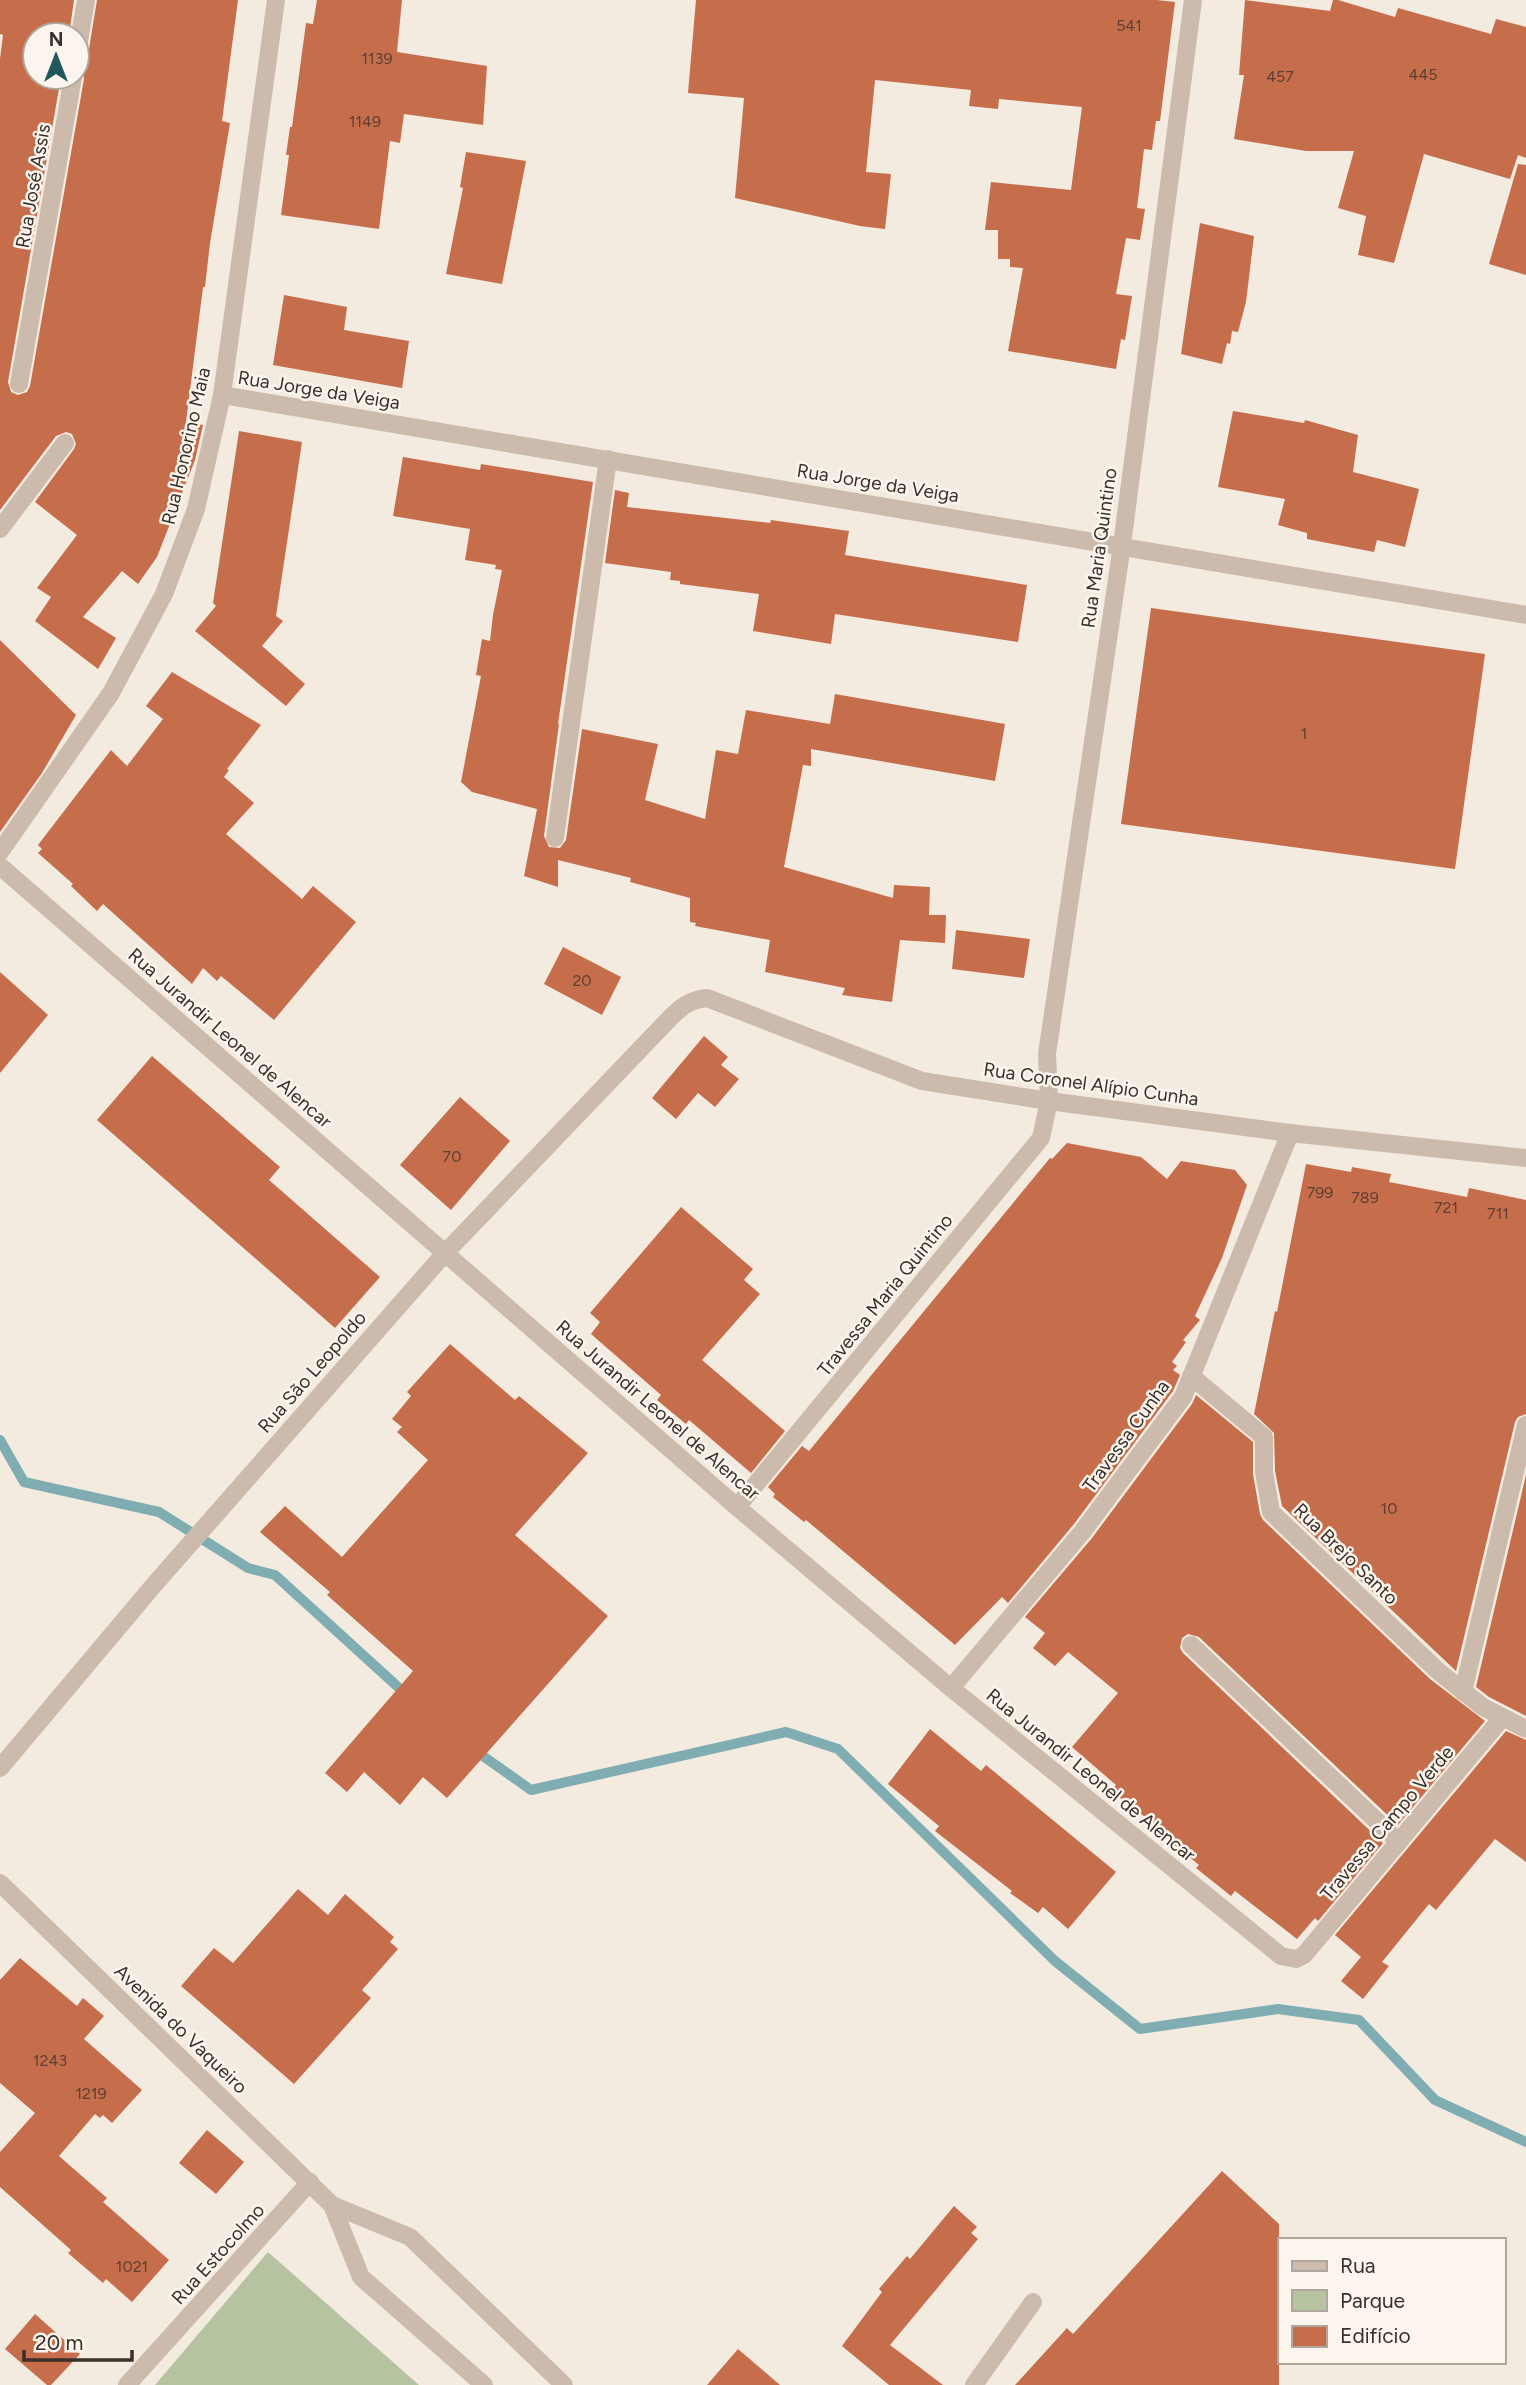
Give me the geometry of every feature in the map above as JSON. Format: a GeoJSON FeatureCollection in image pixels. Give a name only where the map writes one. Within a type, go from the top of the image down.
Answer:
{"type":"FeatureCollection","features":[{"type":"Feature","properties":{"kind":"street"},"geometry":{"type":"LineString","coordinates":[[82,21],[86,0]]}},
{"type":"Feature","properties":{"kind":"street","name":"Rua Honorino Maia"},"geometry":{"type":"LineString","coordinates":[[0,852],[111,693],[164,594],[196,509],[222,395],[276,0]]}},
{"type":"Feature","properties":{"kind":"street","name":"Rua Maria Quintino"},"geometry":{"type":"LineString","coordinates":[[1049,1101],[1047,1054],[1122,545],[1194,0]]}},
{"type":"Feature","properties":{"kind":"street","name":"Rua José Assis"},"geometry":{"type":"LineString","coordinates":[[19,384],[71,91]]}},
{"type":"Feature","properties":{"kind":"street","name":"Rua Jorge da Veiga"},"geometry":{"type":"LineString","coordinates":[[222,395],[1526,615]]}},
{"type":"Feature","properties":{"kind":"street"},"geometry":{"type":"LineString","coordinates":[[0,528],[65,443]]}},
{"type":"Feature","properties":{"kind":"street"},"geometry":{"type":"LineString","coordinates":[[555,838],[608,459]]}},
{"type":"Feature","properties":{"kind":"street","name":"Rua Jurandir Leonel de Alencar"},"geometry":{"type":"LineString","coordinates":[[0,866],[737,1507],[951,1688],[1281,1956],[1296,1959],[1304,1955]]}},
{"type":"Feature","properties":{"kind":"street","name":"Rua Coronel Alípio Cunha"},"geometry":{"type":"LineString","coordinates":[[670,1018],[683,1005],[707,998],[922,1081],[1290,1133],[1526,1158]]}},
{"type":"Feature","properties":{"kind":"street","name":"Rua São Leopoldo"},"geometry":{"type":"LineString","coordinates":[[0,1768],[153,1586],[446,1252],[670,1018]]}},
{"type":"Feature","properties":{"kind":"street","name":"Travessa Maria Quintino"},"geometry":{"type":"LineString","coordinates":[[737,1507],[1041,1138],[1049,1101]]}},
{"type":"Feature","properties":{"kind":"street","name":"Travessa Cunha"},"geometry":{"type":"LineString","coordinates":[[951,1688],[1083,1531],[1183,1398],[1290,1133]]}},
{"type":"Feature","properties":{"kind":"street","name":"Rua Brejo Santo"},"geometry":{"type":"LineString","coordinates":[[1191,1376],[1264,1437],[1264,1472],[1271,1512],[1438,1671],[1502,1718],[1526,1730]]}},
{"type":"Feature","properties":{"kind":"street"},"geometry":{"type":"LineString","coordinates":[[1464,1692],[1526,1424]]}},
{"type":"Feature","properties":{"kind":"street"},"geometry":{"type":"LineString","coordinates":[[1191,1645],[1399,1842]]}},
{"type":"Feature","properties":{"kind":"street","name":"Travessa Campo Verde"},"geometry":{"type":"LineString","coordinates":[[1304,1955],[1502,1718]]}},
{"type":"Feature","properties":{"kind":"street","name":"Avenida do Vaqueiro"},"geometry":{"type":"LineString","coordinates":[[0,1883],[310,2182],[332,2205],[361,2277],[484,2385]]}},
{"type":"Feature","properties":{"kind":"street","name":"Rua Estocolmo"},"geometry":{"type":"LineString","coordinates":[[127,2385],[310,2182]]}},
{"type":"Feature","properties":{"kind":"street","name":"Avenida do Vaqueiro"},"geometry":{"type":"LineString","coordinates":[[332,2205],[410,2237],[564,2385]]}},
{"type":"Feature","properties":{"kind":"street"},"geometry":{"type":"LineString","coordinates":[[974,2385],[1033,2302]]}},
{"type":"Feature","properties":{"kind":"green space"},"geometry":{"type":"Polygon","coordinates":[[[268,2252],[419,2385],[155,2385],[268,2252]]]}},
{"type":"Feature","properties":{"kind":"building"},"geometry":{"type":"Polygon","coordinates":[[[0,0],[74,0],[71,21],[21,21],[21,91],[59,91],[8,382],[11,392],[18,395],[27,392],[30,386],[82,91],[91,91],[91,37],[97,0],[238,0],[222,121],[230,123],[203,287],[186,422],[203,425],[195,460],[157,557],[138,584],[122,571],[83,617],[116,638],[98,669],[35,621],[51,597],[37,588],[77,535],[35,502],[74,449],[76,444],[72,434],[66,432],[56,436],[0,510],[0,59],[3,35],[0,34],[0,0]]]}},
{"type":"Feature","properties":{"kind":"building"},"geometry":{"type":"Polygon","coordinates":[[[317,0],[402,0],[397,52],[487,66],[483,125],[404,114],[400,143],[390,141],[379,229],[281,215],[289,155],[286,155],[306,23],[313,24],[317,0]]]}},
{"type":"Feature","properties":{"kind":"building"},"geometry":{"type":"Polygon","coordinates":[[[696,0],[1175,2],[1160,121],[1156,121],[1152,150],[1144,149],[1137,208],[1145,209],[1140,240],[1126,238],[1116,294],[1132,296],[1125,340],[1121,339],[1116,369],[1008,351],[1023,268],[1010,267],[1010,259],[998,259],[998,230],[985,230],[991,182],[1071,190],[1082,107],[999,99],[998,109],[969,106],[971,90],[875,80],[866,172],[891,174],[885,229],[860,226],[735,198],[744,98],[688,93],[696,0]]]}},
{"type":"Feature","properties":{"kind":"building"},"geometry":{"type":"Polygon","coordinates":[[[1245,0],[1330,11],[1333,0],[1338,0],[1395,17],[1398,8],[1491,34],[1496,19],[1526,27],[1526,158],[1518,155],[1510,179],[1424,154],[1394,263],[1358,255],[1366,216],[1338,208],[1354,151],[1306,151],[1234,139],[1244,75],[1239,75],[1245,0]]]}},
{"type":"Feature","properties":{"kind":"building"},"geometry":{"type":"Polygon","coordinates":[[[466,152],[526,161],[502,284],[446,274],[463,188],[460,187],[466,152]]]}},
{"type":"Feature","properties":{"kind":"building"},"geometry":{"type":"Polygon","coordinates":[[[1518,164],[1526,165],[1526,275],[1489,264],[1518,164]]]}},
{"type":"Feature","properties":{"kind":"building"},"geometry":{"type":"Polygon","coordinates":[[[1200,223],[1254,236],[1246,302],[1238,332],[1232,331],[1222,364],[1181,354],[1200,223]]]}},
{"type":"Feature","properties":{"kind":"building"},"geometry":{"type":"Polygon","coordinates":[[[284,295],[347,307],[344,330],[409,341],[402,388],[273,365],[284,295]]]}},
{"type":"Feature","properties":{"kind":"building"},"geometry":{"type":"Polygon","coordinates":[[[1233,411],[1304,423],[1305,420],[1358,435],[1353,472],[1419,489],[1405,547],[1377,540],[1374,552],[1307,539],[1307,533],[1278,525],[1285,499],[1218,487],[1233,411]]]}},
{"type":"Feature","properties":{"kind":"building"},"geometry":{"type":"Polygon","coordinates":[[[239,431],[302,442],[276,616],[283,621],[262,646],[305,684],[286,706],[195,631],[216,606],[213,603],[239,431]]]}},
{"type":"Feature","properties":{"kind":"building"},"geometry":{"type":"Polygon","coordinates":[[[403,457],[480,470],[481,464],[593,482],[544,836],[549,847],[560,848],[566,840],[582,729],[658,744],[645,800],[705,819],[716,750],[738,754],[746,710],[830,724],[835,694],[1005,724],[995,781],[811,749],[811,766],[803,765],[784,867],[893,898],[894,885],[930,887],[929,915],[946,915],[945,943],[900,940],[892,1002],[842,995],[845,988],[765,972],[770,940],[695,926],[696,923],[690,922],[690,898],[630,882],[631,878],[558,860],[558,887],[524,876],[537,809],[472,792],[461,782],[481,676],[476,675],[482,639],[490,641],[502,570],[495,569],[496,565],[465,560],[470,529],[393,516],[403,457]]]}},
{"type":"Feature","properties":{"kind":"building"},"geometry":{"type":"Polygon","coordinates":[[[615,490],[629,493],[627,507],[770,523],[771,520],[849,531],[845,555],[1027,585],[1018,642],[835,614],[831,644],[753,631],[759,594],[680,584],[680,581],[670,580],[671,572],[605,563],[615,490]]]}},
{"type":"Feature","properties":{"kind":"building"},"geometry":{"type":"Polygon","coordinates":[[[1151,608],[1485,654],[1455,869],[1121,824],[1151,608]]]}},
{"type":"Feature","properties":{"kind":"building"},"geometry":{"type":"Polygon","coordinates":[[[0,640],[76,715],[42,773],[0,832],[0,640]]]}},
{"type":"Feature","properties":{"kind":"building"},"geometry":{"type":"Polygon","coordinates":[[[172,672],[261,725],[227,769],[229,770],[224,777],[254,803],[226,834],[302,899],[313,886],[356,922],[274,1020],[221,976],[217,981],[203,968],[192,984],[103,904],[97,911],[71,886],[73,884],[38,853],[42,849],[38,845],[111,750],[127,766],[163,719],[146,706],[172,672]]]}},
{"type":"Feature","properties":{"kind":"building"},"geometry":{"type":"Polygon","coordinates":[[[956,930],[1030,939],[1024,978],[952,969],[956,930]]]}},
{"type":"Feature","properties":{"kind":"building"},"geometry":{"type":"Polygon","coordinates":[[[563,947],[621,977],[602,1015],[544,984],[563,947]]]}},
{"type":"Feature","properties":{"kind":"building"},"geometry":{"type":"Polygon","coordinates":[[[0,972],[48,1015],[0,1073],[0,972]]]}},
{"type":"Feature","properties":{"kind":"building"},"geometry":{"type":"Polygon","coordinates":[[[704,1036],[728,1057],[721,1065],[739,1079],[715,1107],[698,1093],[676,1119],[652,1098],[704,1036]]]}},
{"type":"Feature","properties":{"kind":"building"},"geometry":{"type":"Polygon","coordinates":[[[152,1056],[280,1167],[269,1180],[380,1277],[335,1328],[97,1120],[152,1056]]]}},
{"type":"Feature","properties":{"kind":"building"},"geometry":{"type":"Polygon","coordinates":[[[460,1097],[510,1141],[451,1210],[400,1165],[460,1097]]]}},
{"type":"Feature","properties":{"kind":"building"},"geometry":{"type":"Polygon","coordinates":[[[1067,1143],[1141,1157],[1167,1179],[1181,1161],[1235,1170],[1247,1185],[1222,1258],[1195,1316],[1200,1320],[1183,1340],[1186,1342],[1172,1362],[1177,1366],[1173,1370],[1180,1375],[1173,1391],[1074,1524],[1008,1603],[1002,1597],[955,1645],[806,1520],[804,1522],[773,1497],[775,1494],[768,1487],[802,1446],[809,1451],[1050,1158],[1067,1143]]]}},
{"type":"Feature","properties":{"kind":"building"},"geometry":{"type":"Polygon","coordinates":[[[1306,1164],[1351,1172],[1352,1167],[1391,1174],[1389,1182],[1467,1197],[1469,1188],[1526,1200],[1526,1414],[1518,1417],[1515,1422],[1456,1671],[1282,1506],[1275,1471],[1274,1433],[1254,1414],[1306,1164]]]}},
{"type":"Feature","properties":{"kind":"building"},"geometry":{"type":"Polygon","coordinates":[[[681,1207],[753,1269],[744,1280],[760,1294],[702,1360],[785,1431],[751,1473],[689,1420],[686,1424],[657,1400],[661,1395],[591,1334],[600,1322],[590,1313],[681,1207]]]}},
{"type":"Feature","properties":{"kind":"building"},"geometry":{"type":"Polygon","coordinates":[[[450,1344],[515,1400],[519,1396],[588,1453],[515,1535],[608,1616],[447,1798],[423,1777],[400,1805],[364,1772],[347,1792],[325,1773],[413,1671],[327,1595],[330,1592],[260,1532],[285,1506],[342,1557],[428,1460],[397,1432],[402,1427],[392,1419],[411,1396],[407,1392],[450,1344]]]}},
{"type":"Feature","properties":{"kind":"building"},"geometry":{"type":"Polygon","coordinates":[[[1196,1395],[1253,1442],[1253,1474],[1263,1520],[1430,1679],[1485,1721],[1398,1825],[1199,1637],[1188,1634],[1182,1638],[1180,1648],[1183,1653],[1383,1843],[1318,1921],[1315,1918],[1297,1939],[1235,1891],[1231,1896],[1196,1868],[1199,1865],[1156,1830],[1158,1827],[1111,1791],[1116,1785],[1072,1747],[1118,1693],[1068,1652],[1055,1666],[1033,1648],[1045,1633],[1025,1617],[1092,1538],[1196,1395]]]}},
{"type":"Feature","properties":{"kind":"building"},"geometry":{"type":"Polygon","coordinates":[[[1526,1475],[1526,1716],[1489,1697],[1476,1687],[1526,1475]]]}},
{"type":"Feature","properties":{"kind":"building"},"geometry":{"type":"Polygon","coordinates":[[[930,1729],[981,1771],[986,1765],[1116,1872],[1068,1929],[1043,1907],[1038,1913],[1010,1893],[1012,1891],[935,1831],[939,1826],[888,1784],[930,1729]]]}},
{"type":"Feature","properties":{"kind":"building"},"geometry":{"type":"Polygon","coordinates":[[[1506,1731],[1526,1740],[1526,1862],[1495,1839],[1436,1910],[1429,1904],[1382,1962],[1389,1966],[1363,1999],[1341,1981],[1361,1957],[1335,1935],[1506,1731]]]}},
{"type":"Feature","properties":{"kind":"building"},"geometry":{"type":"Polygon","coordinates":[[[298,1889],[328,1915],[345,1894],[394,1937],[390,1942],[398,1949],[362,1990],[371,1998],[294,2084],[181,1986],[214,1948],[233,1963],[298,1889]]]}},
{"type":"Feature","properties":{"kind":"building"},"geometry":{"type":"Polygon","coordinates":[[[20,1958],[77,2006],[83,1998],[104,2016],[84,2039],[142,2090],[112,2123],[103,2115],[100,2118],[95,2114],[59,2156],[107,2198],[103,2202],[169,2260],[132,2302],[106,2279],[103,2283],[68,2253],[71,2250],[0,2187],[0,2152],[35,2113],[0,2083],[0,1980],[20,1958]]]}},
{"type":"Feature","properties":{"kind":"building"},"geometry":{"type":"Polygon","coordinates":[[[207,2130],[244,2162],[216,2194],[179,2163],[207,2130]]]}},
{"type":"Feature","properties":{"kind":"building"},"geometry":{"type":"Polygon","coordinates":[[[1222,2171],[1279,2224],[1279,2385],[1015,2385],[1067,2328],[1073,2334],[1222,2171]]]}},
{"type":"Feature","properties":{"kind":"building"},"geometry":{"type":"Polygon","coordinates":[[[954,2206],[977,2227],[971,2233],[978,2239],[890,2345],[943,2385],[889,2385],[842,2346],[882,2292],[879,2289],[907,2256],[910,2259],[954,2206]]]}},
{"type":"Feature","properties":{"kind":"building"},"geometry":{"type":"Polygon","coordinates":[[[35,2314],[80,2354],[51,2385],[47,2385],[5,2349],[35,2314]]]}},
{"type":"Feature","properties":{"kind":"building"},"geometry":{"type":"Polygon","coordinates":[[[738,2349],[780,2385],[707,2385],[738,2349]]]}},
{"type":"Feature","properties":{"kind":"waterway"},"geometry":{"type":"LineString","coordinates":[[0,1440],[24,1482],[159,1512],[248,1568],[275,1575],[409,1697]]}},
{"type":"Feature","properties":{"kind":"waterway"},"geometry":{"type":"LineString","coordinates":[[473,1749],[531,1790],[786,1732],[838,1749],[1055,1961],[1140,2029],[1278,2009],[1359,2020],[1435,2100],[1526,2142]]}}]}
